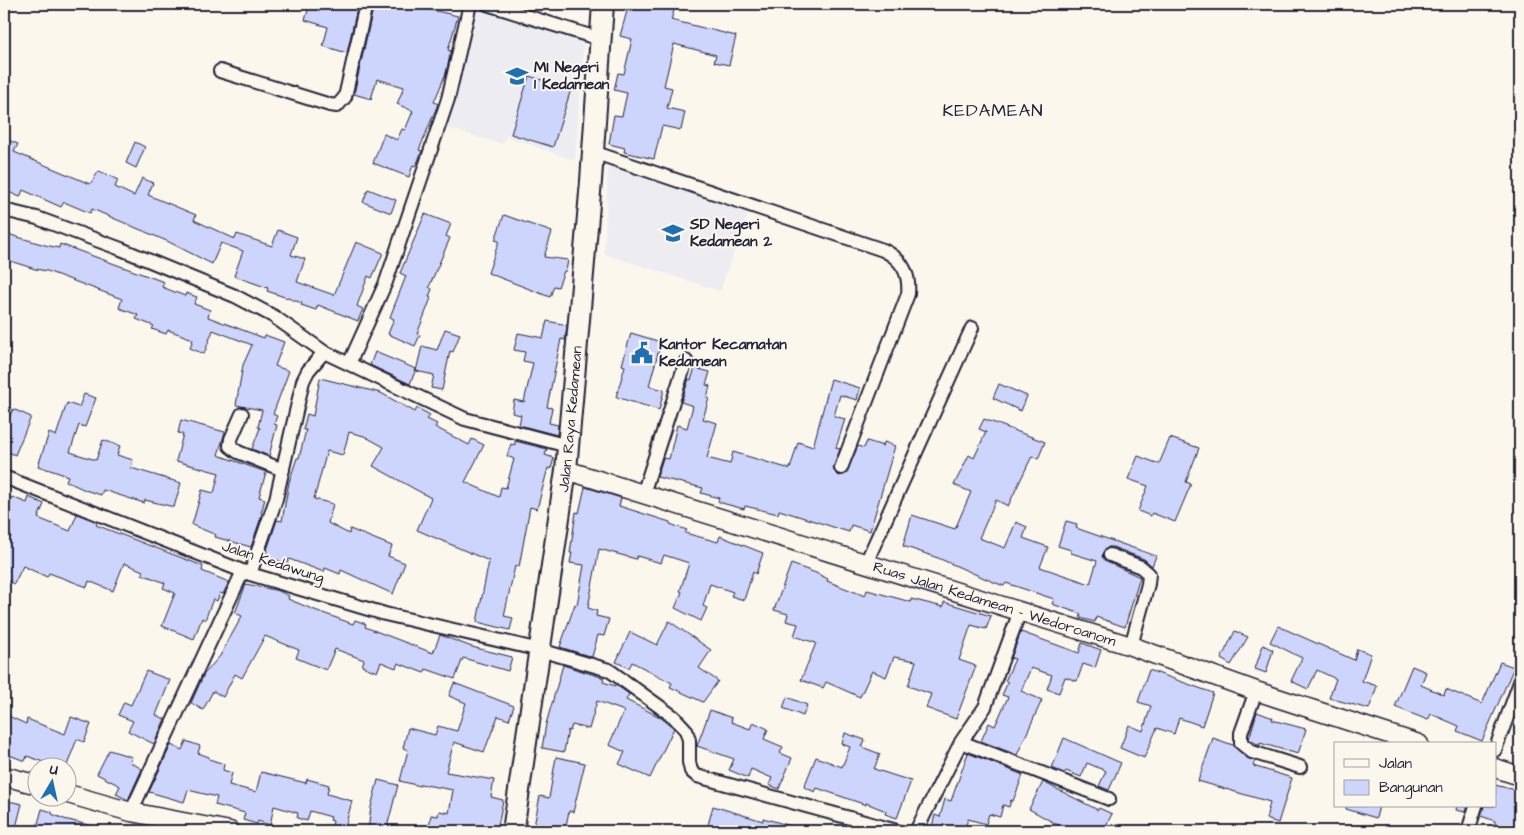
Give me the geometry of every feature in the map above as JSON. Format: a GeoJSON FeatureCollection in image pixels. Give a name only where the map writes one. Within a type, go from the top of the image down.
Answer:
{"type":"FeatureCollection","features":[{"type":"Feature","properties":{"kind":"highway","name":"Jalan Raya Kedamean"},"geometry":{"type":"LineString","coordinates":[[514,831],[566,470],[604,4]]}},
{"type":"Feature","properties":{"kind":"main road","name":"Ruas Jalan Kedamean - Wedoroanom"},"geometry":{"type":"LineString","coordinates":[[566,470],[1131,646],[1256,691],[1413,742]]}},
{"type":"Feature","properties":{"kind":"main road"},"geometry":{"type":"LineString","coordinates":[[1496,768],[1520,776]]}},
{"type":"Feature","properties":{"kind":"main road"},"geometry":{"type":"LineString","coordinates":[[4,776],[28,783]]}},
{"type":"Feature","properties":{"kind":"main road"},"geometry":{"type":"LineString","coordinates":[[78,797],[131,812],[230,831]]}},
{"type":"Feature","properties":{"kind":"street"},"geometry":{"type":"LineString","coordinates":[[220,71],[337,106],[345,97],[366,4]]}},
{"type":"Feature","properties":{"kind":"street"},"geometry":{"type":"LineString","coordinates":[[349,364],[386,282],[448,99],[470,4]]}},
{"type":"Feature","properties":{"kind":"street"},"geometry":{"type":"LineString","coordinates":[[487,4],[600,39]]}},
{"type":"Feature","properties":{"kind":"street"},"geometry":{"type":"LineString","coordinates":[[593,152],[875,246],[892,254],[903,265],[909,280],[908,294],[841,468]]}},
{"type":"Feature","properties":{"kind":"street"},"geometry":{"type":"LineString","coordinates":[[4,210],[37,218],[121,249],[235,296],[273,316],[324,352],[465,419],[568,446]]}},
{"type":"Feature","properties":{"kind":"street"},"geometry":{"type":"LineString","coordinates":[[866,563],[972,328]]}},
{"type":"Feature","properties":{"kind":"street"},"geometry":{"type":"LineString","coordinates":[[131,812],[247,573],[276,499],[303,381],[308,371],[324,352]]}},
{"type":"Feature","properties":{"kind":"street"},"geometry":{"type":"LineString","coordinates":[[644,494],[686,360]]}},
{"type":"Feature","properties":{"kind":"street"},"geometry":{"type":"LineString","coordinates":[[242,414],[231,439],[230,446],[238,452],[283,470]]}},
{"type":"Feature","properties":{"kind":"street","name":"Jalan Kedawung"},"geometry":{"type":"LineString","coordinates":[[4,477],[247,573],[385,614],[540,650],[609,670],[674,717],[686,730],[689,740],[691,771],[697,776],[897,831]]}},
{"type":"Feature","properties":{"kind":"street"},"geometry":{"type":"LineString","coordinates":[[1110,555],[1141,567],[1148,574],[1148,584],[1131,646]]}},
{"type":"Feature","properties":{"kind":"street"},"geometry":{"type":"LineString","coordinates":[[916,831],[961,742],[985,707],[1020,611]]}},
{"type":"Feature","properties":{"kind":"street"},"geometry":{"type":"LineString","coordinates":[[1496,747],[1520,682]]}},
{"type":"Feature","properties":{"kind":"street"},"geometry":{"type":"LineString","coordinates":[[1256,691],[1241,733],[1241,743],[1252,752],[1300,767]]}},
{"type":"Feature","properties":{"kind":"street"},"geometry":{"type":"LineString","coordinates":[[961,742],[1109,799]]}},
{"type":"Feature","properties":{"kind":"street"},"geometry":{"type":"LineString","coordinates":[[1468,831],[1475,808]]}},
{"type":"Feature","properties":{"kind":"shaded area","name":"MI Negeri 1 Kedamean"},"geometry":{"type":"Polygon","coordinates":[[[477,4],[513,4],[585,26],[575,161],[507,136],[502,144],[437,125],[477,4]]]}},
{"type":"Feature","properties":{"kind":"shaded area","name":"SD Negeri Kedamean 2"},"geometry":{"type":"Polygon","coordinates":[[[608,164],[749,212],[720,291],[604,254],[608,164]]]}},
{"type":"Feature","properties":{"kind":"building"},"geometry":{"type":"Polygon","coordinates":[[[310,4],[358,4],[347,53],[323,46],[328,27],[305,20],[310,4]]]}},
{"type":"Feature","properties":{"kind":"building"},"geometry":{"type":"Polygon","coordinates":[[[374,4],[406,4],[458,16],[448,50],[451,51],[446,73],[434,102],[438,104],[419,150],[422,151],[416,166],[413,165],[409,177],[373,163],[384,134],[397,140],[402,129],[405,130],[413,111],[397,104],[404,87],[377,79],[371,99],[354,94],[374,4]]]}},
{"type":"Feature","properties":{"kind":"building"},"geometry":{"type":"Polygon","coordinates":[[[629,4],[676,4],[671,20],[736,36],[729,65],[714,62],[716,55],[674,44],[664,86],[672,88],[667,108],[685,112],[681,130],[662,126],[654,159],[624,152],[625,148],[609,144],[614,115],[622,116],[627,93],[614,90],[618,73],[624,74],[632,39],[620,36],[629,4]]]}},
{"type":"Feature","properties":{"kind":"building"},"geometry":{"type":"Polygon","coordinates":[[[529,76],[571,89],[553,147],[511,134],[529,76]]]}},
{"type":"Feature","properties":{"kind":"building"},"geometry":{"type":"Polygon","coordinates":[[[8,140],[18,144],[14,152],[90,184],[99,171],[118,180],[115,187],[134,196],[142,178],[153,183],[148,195],[196,215],[194,220],[235,239],[237,234],[272,246],[278,230],[297,237],[291,255],[305,259],[297,282],[334,295],[356,242],[383,253],[372,278],[368,276],[357,306],[363,309],[358,321],[318,305],[316,310],[301,305],[302,303],[267,291],[268,288],[234,276],[243,251],[221,243],[212,264],[169,242],[92,209],[90,213],[64,202],[61,207],[23,190],[20,197],[4,190],[4,147],[8,140]]]}},
{"type":"Feature","properties":{"kind":"building"},"geometry":{"type":"Polygon","coordinates":[[[135,142],[145,147],[136,168],[126,163],[135,142]]]}},
{"type":"Feature","properties":{"kind":"building"},"geometry":{"type":"Polygon","coordinates":[[[368,189],[396,200],[391,213],[363,202],[368,189]]]}},
{"type":"Feature","properties":{"kind":"building"},"geometry":{"type":"Polygon","coordinates":[[[425,214],[451,224],[446,236],[450,238],[429,287],[432,289],[429,297],[431,298],[417,334],[420,335],[415,346],[388,334],[394,319],[390,317],[406,276],[400,273],[425,214]]]}},
{"type":"Feature","properties":{"kind":"building"},"geometry":{"type":"Polygon","coordinates":[[[504,215],[552,232],[544,257],[568,260],[566,271],[564,271],[558,287],[554,286],[550,297],[488,273],[499,241],[495,240],[504,215]]]}},
{"type":"Feature","properties":{"kind":"building"},"geometry":{"type":"Polygon","coordinates":[[[4,233],[59,248],[60,244],[164,282],[162,287],[185,296],[186,293],[197,297],[194,304],[210,310],[208,317],[264,338],[265,335],[284,342],[275,366],[289,371],[273,414],[277,416],[274,424],[277,425],[269,456],[252,449],[260,428],[258,427],[262,410],[236,405],[243,365],[252,345],[213,330],[204,354],[190,348],[193,339],[168,330],[166,334],[152,329],[154,326],[136,319],[138,315],[119,308],[122,299],[47,271],[4,259],[4,233]]]}},
{"type":"Feature","properties":{"kind":"building"},"geometry":{"type":"Polygon","coordinates":[[[547,321],[567,325],[565,340],[561,339],[547,407],[552,408],[549,423],[558,425],[557,435],[519,425],[521,415],[512,413],[514,400],[524,402],[533,363],[523,361],[525,352],[514,350],[518,333],[543,338],[547,321]]]}},
{"type":"Feature","properties":{"kind":"building"},"geometry":{"type":"Polygon","coordinates":[[[445,329],[460,334],[453,352],[450,351],[442,390],[431,388],[434,375],[416,371],[422,346],[437,350],[445,329]]]}},
{"type":"Feature","properties":{"kind":"building"},"geometry":{"type":"Polygon","coordinates":[[[631,333],[661,342],[649,386],[664,390],[659,410],[616,397],[625,366],[622,365],[631,333]]]}},
{"type":"Feature","properties":{"kind":"building"},"geometry":{"type":"Polygon","coordinates":[[[375,352],[416,369],[410,384],[370,365],[375,352]]]}},
{"type":"Feature","properties":{"kind":"building"},"geometry":{"type":"Polygon","coordinates":[[[695,368],[710,372],[706,385],[710,386],[707,398],[709,398],[703,419],[717,423],[707,458],[730,464],[733,452],[790,469],[798,442],[813,447],[831,379],[860,388],[857,400],[840,395],[834,416],[845,419],[836,448],[840,449],[833,469],[839,476],[846,474],[858,446],[864,448],[867,441],[883,446],[884,442],[895,446],[870,531],[851,525],[849,532],[779,510],[778,514],[745,506],[744,509],[718,502],[719,498],[701,493],[703,488],[657,477],[663,458],[669,459],[677,425],[687,428],[693,406],[681,402],[695,368]]]}},
{"type":"Feature","properties":{"kind":"building"},"geometry":{"type":"Polygon","coordinates":[[[320,378],[381,393],[415,412],[417,408],[430,415],[427,419],[437,424],[435,427],[469,445],[472,439],[484,445],[465,482],[499,497],[501,487],[506,488],[514,459],[507,456],[511,444],[515,445],[515,441],[547,449],[545,455],[554,458],[551,469],[548,468],[537,509],[530,507],[519,567],[515,566],[504,616],[513,618],[510,630],[477,622],[489,561],[417,530],[431,498],[373,466],[384,447],[364,436],[349,432],[343,455],[327,451],[314,499],[333,504],[328,523],[349,534],[350,529],[392,546],[388,556],[405,563],[393,594],[341,570],[340,574],[325,568],[324,572],[289,559],[287,564],[265,556],[277,520],[282,521],[289,482],[297,458],[299,458],[306,430],[303,430],[307,414],[313,416],[320,378]]]}},
{"type":"Feature","properties":{"kind":"building"},"geometry":{"type":"Polygon","coordinates":[[[999,384],[1027,396],[1021,411],[993,398],[999,384]]]}},
{"type":"Feature","properties":{"kind":"building"},"geometry":{"type":"Polygon","coordinates":[[[84,394],[96,398],[85,427],[79,425],[70,452],[96,460],[103,440],[120,446],[117,455],[133,460],[131,468],[181,483],[174,507],[145,500],[144,503],[103,490],[101,495],[66,481],[68,476],[38,466],[49,433],[56,436],[67,403],[79,407],[84,394]]]}},
{"type":"Feature","properties":{"kind":"building"},"geometry":{"type":"Polygon","coordinates":[[[13,409],[31,417],[15,455],[4,450],[4,416],[9,418],[13,409]]]}},
{"type":"Feature","properties":{"kind":"building"},"geometry":{"type":"Polygon","coordinates":[[[984,419],[1045,442],[1038,459],[1032,456],[1008,506],[996,500],[979,538],[1005,548],[1016,522],[1027,527],[1023,538],[1048,547],[1040,567],[1090,584],[1097,561],[1071,553],[1071,550],[1058,546],[1066,521],[1077,524],[1076,528],[1156,556],[1152,566],[1144,559],[1113,547],[1108,547],[1103,552],[1102,557],[1107,562],[1140,577],[1125,627],[1096,617],[1095,622],[1080,618],[1081,614],[1052,604],[1054,599],[1006,583],[1004,586],[938,558],[903,546],[912,515],[955,529],[971,492],[954,485],[969,455],[974,458],[986,432],[979,429],[984,419]]]}},
{"type":"Feature","properties":{"kind":"building"},"geometry":{"type":"Polygon","coordinates":[[[181,420],[225,432],[218,455],[266,472],[259,497],[265,499],[262,514],[251,547],[215,537],[216,535],[192,525],[202,490],[214,493],[219,473],[176,461],[183,434],[178,433],[181,420]]]}},
{"type":"Feature","properties":{"kind":"building"},"geometry":{"type":"Polygon","coordinates":[[[1170,438],[1199,448],[1186,482],[1191,484],[1175,522],[1152,513],[1151,516],[1138,511],[1148,486],[1128,479],[1138,456],[1159,464],[1170,438]]]}},
{"type":"Feature","properties":{"kind":"building"},"geometry":{"type":"Polygon","coordinates":[[[585,487],[621,498],[619,506],[670,522],[670,524],[687,530],[685,533],[718,542],[720,536],[763,553],[756,574],[753,572],[744,600],[731,596],[733,592],[710,584],[703,606],[707,608],[701,621],[675,608],[682,592],[680,591],[689,563],[664,555],[661,563],[637,556],[636,559],[599,549],[588,608],[597,611],[596,616],[609,619],[604,636],[598,635],[592,657],[560,647],[575,604],[577,605],[584,565],[570,563],[572,553],[570,553],[576,512],[579,513],[585,487]]]}},
{"type":"Feature","properties":{"kind":"building"},"geometry":{"type":"Polygon","coordinates":[[[12,497],[27,503],[29,497],[44,504],[38,518],[70,531],[77,514],[97,522],[96,525],[203,566],[202,571],[229,582],[223,594],[220,593],[217,601],[213,599],[205,620],[202,618],[194,639],[162,626],[175,593],[163,588],[165,583],[142,574],[143,571],[124,563],[113,591],[89,581],[87,587],[49,573],[47,577],[23,566],[14,584],[4,579],[4,552],[11,535],[4,532],[4,515],[12,497]]]}},
{"type":"Feature","properties":{"kind":"building"},"geometry":{"type":"Polygon","coordinates":[[[791,564],[816,573],[828,579],[827,581],[865,596],[867,590],[911,602],[911,599],[943,607],[944,602],[991,616],[986,629],[971,625],[959,660],[976,666],[956,719],[926,708],[931,694],[908,686],[916,661],[894,657],[886,677],[872,671],[860,697],[826,682],[823,688],[801,680],[816,643],[794,636],[798,624],[786,621],[788,614],[774,610],[791,564]]]}},
{"type":"Feature","properties":{"kind":"building"},"geometry":{"type":"Polygon","coordinates":[[[246,584],[279,591],[289,596],[288,599],[312,609],[353,624],[355,620],[366,624],[365,627],[433,653],[440,635],[472,647],[512,657],[508,671],[463,658],[455,679],[426,669],[424,673],[398,663],[396,668],[381,662],[377,672],[362,666],[364,660],[335,649],[326,670],[296,658],[299,650],[265,636],[242,678],[235,674],[223,697],[213,691],[203,710],[191,703],[204,674],[220,656],[242,616],[235,613],[246,584]]]}},
{"type":"Feature","properties":{"kind":"building"},"geometry":{"type":"Polygon","coordinates":[[[669,621],[711,650],[699,668],[718,681],[703,702],[670,687],[672,683],[632,662],[629,668],[616,662],[630,632],[657,645],[669,621]]]}},
{"type":"Feature","properties":{"kind":"building"},"geometry":{"type":"Polygon","coordinates":[[[1278,626],[1354,660],[1357,649],[1371,654],[1362,681],[1377,686],[1369,709],[1329,698],[1336,679],[1317,670],[1308,689],[1291,681],[1302,658],[1270,642],[1278,626]]]}},
{"type":"Feature","properties":{"kind":"building"},"geometry":{"type":"Polygon","coordinates":[[[1235,631],[1248,637],[1231,665],[1221,659],[1235,631]]]}},
{"type":"Feature","properties":{"kind":"building"},"geometry":{"type":"Polygon","coordinates":[[[1021,632],[1079,653],[1082,643],[1101,650],[1095,668],[1083,664],[1077,681],[1065,677],[1059,693],[1047,689],[1052,675],[1031,668],[1021,691],[1042,700],[1017,755],[981,741],[989,723],[995,726],[1008,697],[1002,695],[1008,682],[1005,681],[1015,659],[1011,658],[1021,632]]]}},
{"type":"Feature","properties":{"kind":"building"},"geometry":{"type":"Polygon","coordinates":[[[1263,645],[1273,650],[1266,673],[1255,669],[1263,645]]]}},
{"type":"Feature","properties":{"kind":"building"},"geometry":{"type":"Polygon","coordinates":[[[1500,662],[1514,667],[1482,741],[1457,731],[1459,726],[1431,714],[1428,720],[1395,707],[1412,666],[1426,672],[1421,685],[1444,695],[1446,689],[1482,704],[1500,662]]]}},
{"type":"Feature","properties":{"kind":"building"},"geometry":{"type":"Polygon","coordinates":[[[563,665],[604,678],[603,682],[619,687],[629,694],[626,700],[660,717],[674,728],[650,778],[619,764],[625,752],[609,745],[624,711],[597,701],[589,729],[572,725],[570,731],[568,730],[564,752],[542,748],[546,724],[563,665]]]}},
{"type":"Feature","properties":{"kind":"building"},"geometry":{"type":"Polygon","coordinates":[[[1149,670],[1213,693],[1202,726],[1179,718],[1174,734],[1157,728],[1144,758],[1120,748],[1129,725],[1143,731],[1151,706],[1138,702],[1149,670]]]}},
{"type":"Feature","properties":{"kind":"building"},"geometry":{"type":"Polygon","coordinates":[[[146,671],[170,680],[156,715],[165,719],[154,744],[128,731],[133,721],[118,715],[124,702],[131,705],[146,671]]]}},
{"type":"Feature","properties":{"kind":"building"},"geometry":{"type":"Polygon","coordinates":[[[454,683],[514,706],[509,720],[498,716],[484,752],[454,742],[446,772],[494,780],[491,797],[503,800],[497,831],[434,831],[435,828],[429,827],[431,815],[438,816],[439,811],[449,813],[453,790],[420,784],[420,786],[400,781],[408,750],[403,748],[408,728],[435,735],[438,726],[457,731],[466,703],[449,696],[454,683]]]}},
{"type":"Feature","properties":{"kind":"building"},"geometry":{"type":"Polygon","coordinates":[[[787,697],[807,705],[803,716],[783,708],[787,697]]]}},
{"type":"Feature","properties":{"kind":"building"},"geometry":{"type":"Polygon","coordinates":[[[710,710],[732,718],[731,722],[750,729],[753,722],[768,729],[764,739],[783,747],[780,753],[792,758],[779,789],[769,785],[772,778],[751,769],[748,778],[729,770],[734,759],[697,746],[710,710]]]}},
{"type":"Feature","properties":{"kind":"building"},"geometry":{"type":"Polygon","coordinates":[[[1257,712],[1273,718],[1272,720],[1306,729],[1298,754],[1260,743],[1260,746],[1249,739],[1257,712]]]}},
{"type":"Feature","properties":{"kind":"building"},"geometry":{"type":"Polygon","coordinates":[[[4,714],[26,724],[27,719],[65,734],[71,717],[91,724],[84,742],[77,739],[70,758],[32,758],[27,756],[25,761],[4,753],[4,714]]]}},
{"type":"Feature","properties":{"kind":"building"},"geometry":{"type":"Polygon","coordinates":[[[845,733],[865,740],[862,747],[880,754],[874,769],[911,781],[897,818],[885,814],[886,811],[866,803],[866,805],[817,788],[815,792],[804,787],[816,757],[842,767],[850,747],[842,744],[845,733]]]}},
{"type":"Feature","properties":{"kind":"building"},"geometry":{"type":"Polygon","coordinates":[[[1064,738],[1121,763],[1109,790],[1099,786],[1106,771],[1087,763],[1081,777],[1052,768],[1064,738]]]}},
{"type":"Feature","properties":{"kind":"building"},"geometry":{"type":"Polygon","coordinates":[[[1213,738],[1233,745],[1247,758],[1255,761],[1253,766],[1292,778],[1278,823],[1266,819],[1270,802],[1198,781],[1213,738]]]}},
{"type":"Feature","properties":{"kind":"building"},"geometry":{"type":"Polygon","coordinates":[[[186,741],[200,746],[198,753],[224,764],[223,770],[232,773],[229,785],[256,792],[261,772],[306,783],[307,779],[329,785],[327,794],[352,801],[344,831],[331,831],[333,821],[330,820],[331,817],[310,811],[307,821],[297,818],[298,813],[274,806],[270,825],[258,821],[257,824],[243,820],[245,813],[215,805],[217,797],[188,790],[184,802],[149,792],[171,745],[182,750],[186,741]]]}},
{"type":"Feature","properties":{"kind":"building"},"geometry":{"type":"Polygon","coordinates":[[[109,750],[132,757],[130,762],[142,769],[128,800],[116,794],[120,786],[97,774],[109,750]]]}},
{"type":"Feature","properties":{"kind":"building"},"geometry":{"type":"Polygon","coordinates":[[[968,753],[1023,775],[1013,801],[1011,800],[1009,807],[1003,805],[1000,817],[989,814],[986,824],[968,819],[964,831],[931,831],[935,815],[940,817],[945,799],[951,801],[968,753]]]}},
{"type":"Feature","properties":{"kind":"building"},"geometry":{"type":"Polygon","coordinates":[[[556,757],[585,763],[573,812],[569,811],[565,831],[533,831],[540,796],[549,798],[556,757]]]}},
{"type":"Feature","properties":{"kind":"building"},"geometry":{"type":"Polygon","coordinates":[[[378,780],[398,785],[386,831],[368,831],[371,807],[378,780]]]}},
{"type":"Feature","properties":{"kind":"building"},"geometry":{"type":"Polygon","coordinates":[[[1043,782],[1098,810],[1099,808],[1112,814],[1103,831],[1069,831],[1029,809],[1043,782]]]}},
{"type":"Feature","properties":{"kind":"building"},"geometry":{"type":"Polygon","coordinates":[[[1496,785],[1520,791],[1520,831],[1495,825],[1495,821],[1481,816],[1483,808],[1496,808],[1496,785]]]}},
{"type":"Feature","properties":{"kind":"building"},"geometry":{"type":"Polygon","coordinates":[[[4,800],[22,804],[15,831],[4,831],[4,800]]]}},
{"type":"Feature","properties":{"kind":"building"},"geometry":{"type":"Polygon","coordinates":[[[713,806],[763,821],[763,818],[798,828],[798,831],[714,831],[707,829],[713,806]]]}},
{"type":"Feature","properties":{"kind":"building"},"geometry":{"type":"Polygon","coordinates":[[[1346,808],[1378,808],[1376,818],[1346,808]]]}},
{"type":"Feature","properties":{"kind":"building"},"geometry":{"type":"Polygon","coordinates":[[[1456,808],[1466,808],[1465,812],[1456,810],[1456,808]]]}},
{"type":"Feature","properties":{"kind":"building"},"geometry":{"type":"Polygon","coordinates":[[[42,809],[64,819],[97,827],[96,831],[36,831],[42,809]]]}},
{"type":"Feature","properties":{"kind":"place","name":"MI Negeri 1 Kedamean"},"geometry":{"type":"Point","coordinates":[517,76]}},
{"type":"Feature","properties":{"kind":"place","name":"SD Negeri Kedamean 2"},"geometry":{"type":"Point","coordinates":[673,233]}},
{"type":"Feature","properties":{"kind":"place","name":"Kantor Kecamatan Kedamean"},"geometry":{"type":"Point","coordinates":[642,353]}},
{"type":"Feature","properties":{"kind":"district","name":"KEDAMEAN"},"geometry":{"type":"Point","coordinates":[993,110]}}]}
